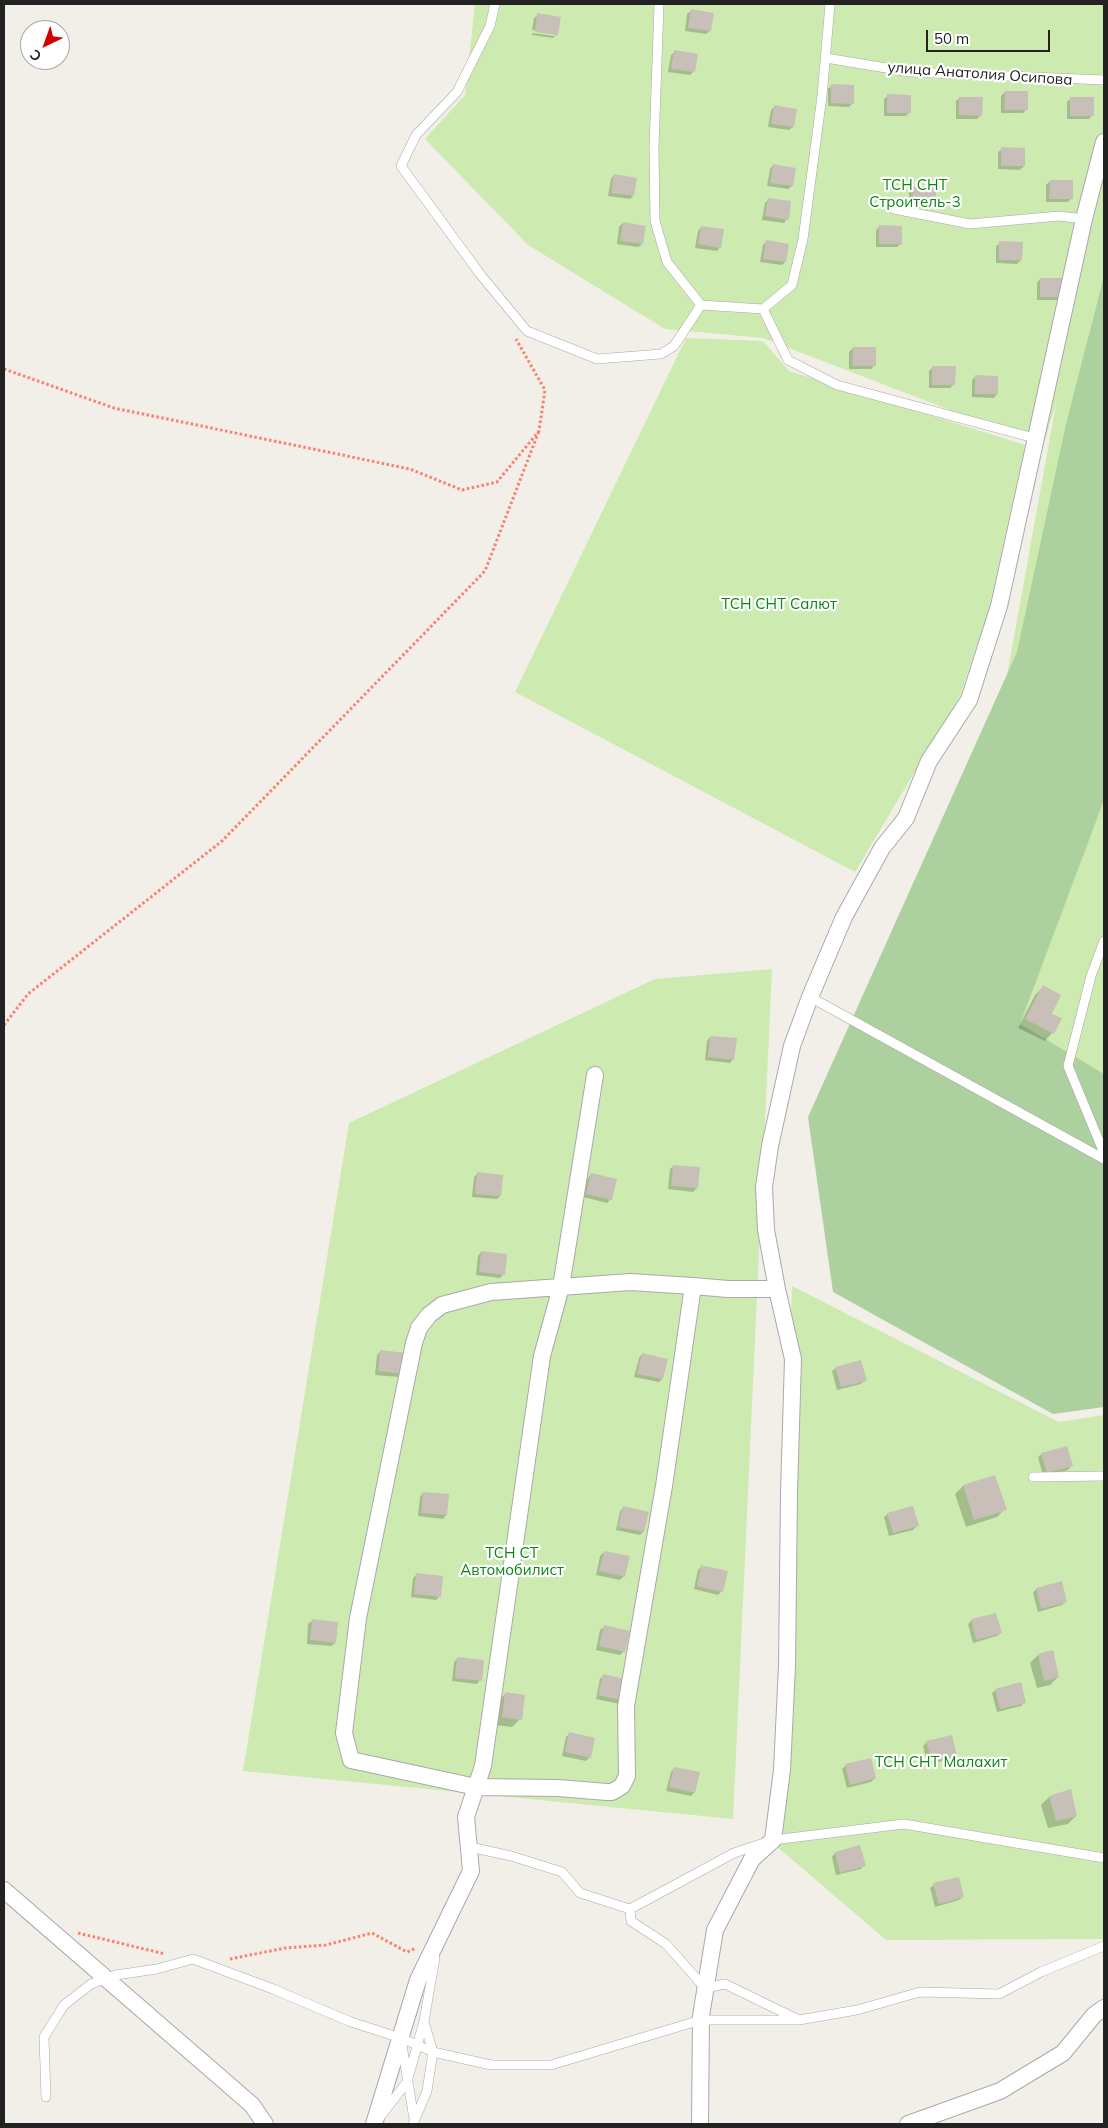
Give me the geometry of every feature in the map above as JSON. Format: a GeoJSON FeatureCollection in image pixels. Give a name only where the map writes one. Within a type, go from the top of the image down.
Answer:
{"type":"FeatureCollection","features":[{"type":"Feature","properties":{"kind":"street"},"geometry":{"type":"LineString","coordinates":[[700,2124],[701,2020],[715,1930],[752,1858],[773,1840],[782,1770],[787,1666],[789,1492],[794,1359],[777,1289],[766,1230],[764,1187],[770,1146],[792,1046],[810,997],[844,917],[882,848],[906,818],[929,761],[969,700],[999,606],[1034,438],[1084,219],[1104,142]]}},
{"type":"Feature","properties":{"kind":"street"},"geometry":{"type":"LineString","coordinates":[[375,2124],[418,1980],[471,1871],[466,1817],[483,1766],[542,1356],[560,1287],[595,1075]]}},
{"type":"Feature","properties":{"kind":"street"},"geometry":{"type":"LineString","coordinates":[[694,1286],[664,1486],[626,1706],[626,1781],[612,1792],[558,1788],[476,1787],[351,1760],[344,1733],[358,1618],[414,1344],[419,1328],[429,1315],[442,1305],[491,1292],[630,1282],[694,1286],[728,1289],[777,1289]]}},
{"type":"Feature","properties":{"kind":"street"},"geometry":{"type":"LineString","coordinates":[[4,1890],[252,2105],[265,2124]]}},
{"type":"Feature","properties":{"kind":"street"},"geometry":{"type":"LineString","coordinates":[[908,2124],[1000,2091],[1063,2052],[1094,2016],[1104,2008]]}},
{"type":"Feature","properties":{"kind":"lane"},"geometry":{"type":"LineString","coordinates":[[495,4],[490,26],[457,92],[416,135],[401,166],[480,274],[527,331],[596,359],[661,354],[674,346],[701,305]]}},
{"type":"Feature","properties":{"kind":"lane"},"geometry":{"type":"LineString","coordinates":[[659,4],[654,147],[655,221],[667,262],[701,305],[763,309],[792,285],[803,239],[826,58],[830,4]]}},
{"type":"Feature","properties":{"kind":"lane","name":"улица Анатолия Осипова"},"geometry":{"type":"LineString","coordinates":[[826,58],[910,72],[1104,80]]}},
{"type":"Feature","properties":{"kind":"lane"},"geometry":{"type":"LineString","coordinates":[[894,209],[970,224],[1059,216],[1084,219]]}},
{"type":"Feature","properties":{"kind":"lane"},"geometry":{"type":"LineString","coordinates":[[763,309],[788,360],[837,385],[1034,438]]}},
{"type":"Feature","properties":{"kind":"lane"},"geometry":{"type":"LineString","coordinates":[[1104,941],[1090,976],[1068,1066],[1104,1153]]}},
{"type":"Feature","properties":{"kind":"lane"},"geometry":{"type":"LineString","coordinates":[[810,997],[1104,1159]]}},
{"type":"Feature","properties":{"kind":"lane"},"geometry":{"type":"LineString","coordinates":[[1033,1477],[1104,1476]]}},
{"type":"Feature","properties":{"kind":"lane"},"geometry":{"type":"LineString","coordinates":[[470,1847],[511,1856],[562,1872],[580,1893],[630,1909],[734,1853],[773,1840],[904,1824],[1104,1858]]}},
{"type":"Feature","properties":{"kind":"lane"},"geometry":{"type":"LineString","coordinates":[[630,1909],[631,1922],[666,1944],[705,1988],[725,1984],[798,2020]]}},
{"type":"Feature","properties":{"kind":"lane"},"geometry":{"type":"LineString","coordinates":[[375,2124],[407,2082],[424,2021],[438,1940]]}},
{"type":"Feature","properties":{"kind":"lane"},"geometry":{"type":"LineString","coordinates":[[46,2097],[44,2037],[64,2005],[91,1984],[116,1975],[157,1969],[193,1959],[273,1989],[351,2022],[401,2038],[433,2052],[491,2066],[551,2065],[701,2020],[798,2020],[857,2010],[920,1992],[999,1994],[1041,1972],[1104,1946]]}},
{"type":"Feature","properties":{"kind":"lane"},"geometry":{"type":"LineString","coordinates":[[414,2123],[427,2091],[433,2052],[424,2021]]}},
{"type":"Feature","properties":{"kind":"lane"},"geometry":{"type":"LineString","coordinates":[[401,2038],[414,2123]]}},
{"type":"Feature","properties":{"kind":"path"},"geometry":{"type":"LineString","coordinates":[[4,1025],[28,994],[222,841],[485,571],[539,431],[545,390],[516,338],[527,331]]}},
{"type":"Feature","properties":{"kind":"path"},"geometry":{"type":"LineString","coordinates":[[4,369],[114,408],[410,469],[462,490],[497,482],[539,431]]}},
{"type":"Feature","properties":{"kind":"path"},"geometry":{"type":"LineString","coordinates":[[69,1930],[126,1946],[193,1959]]}},
{"type":"Feature","properties":{"kind":"path"},"geometry":{"type":"LineString","coordinates":[[226,1960],[234,1960],[285,1948],[326,1945],[372,1934],[407,1952],[438,1940]]}},
{"type":"Feature","properties":{"kind":"green space","name":"ТСН СНТ Строитель-3"},"geometry":{"type":"Polygon","coordinates":[[[475,4],[1104,4],[1104,1096],[943,1029],[1056,404],[1043,446],[763,338],[665,329],[528,245],[425,139],[465,95],[475,4]]]}},
{"type":"Feature","properties":{"kind":"green space"},"geometry":{"type":"Polygon","coordinates":[[[1104,276],[1104,800],[1020,1024],[1104,1074],[1104,1407],[1053,1414],[833,1292],[808,1117],[1017,652],[1066,424],[1104,276]]]}},
{"type":"Feature","properties":{"kind":"green space","name":"ТСН СНТ Салют"},"geometry":{"type":"Polygon","coordinates":[[[686,338],[763,341],[789,371],[1025,445],[989,609],[960,696],[855,872],[515,692],[686,338]]]}},
{"type":"Feature","properties":{"kind":"green space","name":"ТСН СТ Автомобилист"},"geometry":{"type":"Polygon","coordinates":[[[772,969],[733,1819],[243,1771],[349,1123],[655,979],[772,969]]]}},
{"type":"Feature","properties":{"kind":"green space","name":"ТСН СНТ Малахит"},"geometry":{"type":"Polygon","coordinates":[[[792,1286],[1059,1422],[1104,1415],[1104,1939],[886,1940],[775,1845],[792,1286]]]}},
{"type":"Feature","properties":{"kind":"building"},"geometry":{"type":"Polygon","coordinates":[[[691,9],[714,13],[711,31],[688,28],[691,9]]]}},
{"type":"Feature","properties":{"kind":"building"},"geometry":{"type":"Polygon","coordinates":[[[537,13],[561,17],[558,35],[535,32],[537,13]]]}},
{"type":"Feature","properties":{"kind":"building"},"geometry":{"type":"Polygon","coordinates":[[[674,50],[698,54],[695,72],[671,69],[674,50]]]}},
{"type":"Feature","properties":{"kind":"building"},"geometry":{"type":"Polygon","coordinates":[[[831,84],[854,85],[854,104],[831,103],[831,84]]]}},
{"type":"Feature","properties":{"kind":"building"},"geometry":{"type":"Polygon","coordinates":[[[1005,91],[1028,91],[1028,110],[1004,110],[1005,91]]]}},
{"type":"Feature","properties":{"kind":"building"},"geometry":{"type":"Polygon","coordinates":[[[887,94],[911,95],[911,113],[887,113],[887,94]]]}},
{"type":"Feature","properties":{"kind":"building"},"geometry":{"type":"Polygon","coordinates":[[[959,97],[983,97],[982,116],[959,115],[959,97]]]}},
{"type":"Feature","properties":{"kind":"building"},"geometry":{"type":"Polygon","coordinates":[[[1070,97],[1094,97],[1094,116],[1070,116],[1070,97]]]}},
{"type":"Feature","properties":{"kind":"building"},"geometry":{"type":"Polygon","coordinates":[[[774,105],[797,109],[794,127],[771,124],[774,105]]]}},
{"type":"Feature","properties":{"kind":"building"},"geometry":{"type":"Polygon","coordinates":[[[1001,147],[1025,148],[1025,166],[1001,166],[1001,147]]]}},
{"type":"Feature","properties":{"kind":"building"},"geometry":{"type":"Polygon","coordinates":[[[773,164],[796,168],[793,186],[770,183],[773,164]]]}},
{"type":"Feature","properties":{"kind":"building"},"geometry":{"type":"Polygon","coordinates":[[[614,174],[637,178],[634,196],[611,193],[614,174]]]}},
{"type":"Feature","properties":{"kind":"building"},"geometry":{"type":"Polygon","coordinates":[[[1050,180],[1073,180],[1073,199],[1049,199],[1050,180]]]}},
{"type":"Feature","properties":{"kind":"building"},"geometry":{"type":"Polygon","coordinates":[[[913,186],[936,186],[936,205],[912,205],[913,186]]]}},
{"type":"Feature","properties":{"kind":"building"},"geometry":{"type":"Polygon","coordinates":[[[768,198],[791,201],[789,220],[765,216],[768,198]]]}},
{"type":"Feature","properties":{"kind":"building"},"geometry":{"type":"Polygon","coordinates":[[[623,222],[646,226],[643,244],[620,241],[623,222]]]}},
{"type":"Feature","properties":{"kind":"building"},"geometry":{"type":"Polygon","coordinates":[[[879,225],[902,226],[902,244],[879,244],[879,225]]]}},
{"type":"Feature","properties":{"kind":"building"},"geometry":{"type":"Polygon","coordinates":[[[701,226],[724,229],[721,248],[698,244],[701,226]]]}},
{"type":"Feature","properties":{"kind":"building"},"geometry":{"type":"Polygon","coordinates":[[[766,240],[789,244],[786,262],[763,259],[766,240]]]}},
{"type":"Feature","properties":{"kind":"building"},"geometry":{"type":"Polygon","coordinates":[[[999,241],[1023,242],[1022,260],[999,260],[999,241]]]}},
{"type":"Feature","properties":{"kind":"building"},"geometry":{"type":"Polygon","coordinates":[[[1040,278],[1063,278],[1063,297],[1040,297],[1040,278]]]}},
{"type":"Feature","properties":{"kind":"building"},"geometry":{"type":"Polygon","coordinates":[[[853,347],[876,347],[876,366],[852,366],[853,347]]]}},
{"type":"Feature","properties":{"kind":"building"},"geometry":{"type":"Polygon","coordinates":[[[932,366],[956,366],[955,385],[932,385],[932,366]]]}},
{"type":"Feature","properties":{"kind":"building"},"geometry":{"type":"Polygon","coordinates":[[[975,375],[998,376],[998,394],[975,394],[975,375]]]}},
{"type":"Feature","properties":{"kind":"building"},"geometry":{"type":"Polygon","coordinates":[[[1043,985],[1061,995],[1052,1014],[1062,1018],[1054,1034],[1025,1019],[1043,985]]]}},
{"type":"Feature","properties":{"kind":"building"},"geometry":{"type":"Polygon","coordinates":[[[710,1036],[737,1038],[734,1060],[708,1057],[710,1036]]]}},
{"type":"Feature","properties":{"kind":"building"},"geometry":{"type":"Polygon","coordinates":[[[673,1165],[700,1167],[698,1188],[671,1186],[673,1165]]]}},
{"type":"Feature","properties":{"kind":"building"},"geometry":{"type":"Polygon","coordinates":[[[477,1172],[503,1175],[501,1196],[475,1194],[477,1172]]]}},
{"type":"Feature","properties":{"kind":"building"},"geometry":{"type":"Polygon","coordinates":[[[591,1173],[617,1179],[612,1200],[586,1194],[591,1173]]]}},
{"type":"Feature","properties":{"kind":"building"},"geometry":{"type":"Polygon","coordinates":[[[481,1251],[507,1254],[505,1275],[479,1272],[481,1251]]]}},
{"type":"Feature","properties":{"kind":"building"},"geometry":{"type":"Polygon","coordinates":[[[380,1350],[406,1353],[404,1374],[378,1371],[380,1350]]]}},
{"type":"Feature","properties":{"kind":"building"},"geometry":{"type":"Polygon","coordinates":[[[642,1353],[668,1359],[663,1379],[637,1374],[642,1353]]]}},
{"type":"Feature","properties":{"kind":"building"},"geometry":{"type":"Polygon","coordinates":[[[861,1360],[867,1381],[841,1387],[835,1367],[861,1360]]]}},
{"type":"Feature","properties":{"kind":"building"},"geometry":{"type":"Polygon","coordinates":[[[1067,1446],[1073,1466],[1047,1473],[1041,1453],[1067,1446]]]}},
{"type":"Feature","properties":{"kind":"building"},"geometry":{"type":"Polygon","coordinates":[[[995,1475],[1007,1510],[974,1520],[963,1485],[995,1475]]]}},
{"type":"Feature","properties":{"kind":"building"},"geometry":{"type":"Polygon","coordinates":[[[423,1492],[449,1494],[447,1515],[421,1513],[423,1492]]]}},
{"type":"Feature","properties":{"kind":"building"},"geometry":{"type":"Polygon","coordinates":[[[623,1506],[649,1512],[644,1532],[618,1527],[623,1506]]]}},
{"type":"Feature","properties":{"kind":"building"},"geometry":{"type":"Polygon","coordinates":[[[913,1506],[919,1526],[893,1533],[887,1513],[913,1506]]]}},
{"type":"Feature","properties":{"kind":"building"},"geometry":{"type":"Polygon","coordinates":[[[604,1551],[630,1556],[625,1577],[599,1571],[604,1551]]]}},
{"type":"Feature","properties":{"kind":"building"},"geometry":{"type":"Polygon","coordinates":[[[701,1565],[728,1571],[723,1592],[697,1586],[701,1565]]]}},
{"type":"Feature","properties":{"kind":"building"},"geometry":{"type":"Polygon","coordinates":[[[416,1573],[443,1576],[441,1597],[414,1594],[416,1573]]]}},
{"type":"Feature","properties":{"kind":"building"},"geometry":{"type":"Polygon","coordinates":[[[1062,1581],[1067,1602],[1041,1609],[1036,1588],[1062,1581]]]}},
{"type":"Feature","properties":{"kind":"building"},"geometry":{"type":"Polygon","coordinates":[[[996,1613],[1002,1633],[976,1640],[971,1619],[996,1613]]]}},
{"type":"Feature","properties":{"kind":"building"},"geometry":{"type":"Polygon","coordinates":[[[312,1619],[338,1622],[336,1643],[310,1640],[312,1619]]]}},
{"type":"Feature","properties":{"kind":"building"},"geometry":{"type":"Polygon","coordinates":[[[604,1625],[630,1631],[625,1652],[599,1646],[604,1625]]]}},
{"type":"Feature","properties":{"kind":"building"},"geometry":{"type":"Polygon","coordinates":[[[1053,1650],[1059,1677],[1044,1681],[1038,1654],[1053,1650]]]}},
{"type":"Feature","properties":{"kind":"building"},"geometry":{"type":"Polygon","coordinates":[[[457,1657],[484,1660],[482,1681],[455,1678],[457,1657]]]}},
{"type":"Feature","properties":{"kind":"building"},"geometry":{"type":"Polygon","coordinates":[[[603,1674],[629,1680],[624,1701],[598,1695],[603,1674]]]}},
{"type":"Feature","properties":{"kind":"building"},"geometry":{"type":"Polygon","coordinates":[[[1021,1682],[1026,1703],[1000,1709],[995,1689],[1021,1682]]]}},
{"type":"Feature","properties":{"kind":"building"},"geometry":{"type":"Polygon","coordinates":[[[505,1692],[525,1695],[522,1720],[502,1717],[505,1692]]]}},
{"type":"Feature","properties":{"kind":"building"},"geometry":{"type":"Polygon","coordinates":[[[569,1732],[595,1738],[591,1758],[565,1752],[569,1732]]]}},
{"type":"Feature","properties":{"kind":"building"},"geometry":{"type":"Polygon","coordinates":[[[952,1735],[957,1755],[932,1762],[926,1741],[952,1735]]]}},
{"type":"Feature","properties":{"kind":"building"},"geometry":{"type":"Polygon","coordinates":[[[871,1758],[876,1778],[850,1785],[845,1764],[871,1758]]]}},
{"type":"Feature","properties":{"kind":"building"},"geometry":{"type":"Polygon","coordinates":[[[674,1767],[700,1772],[695,1793],[669,1787],[674,1767]]]}},
{"type":"Feature","properties":{"kind":"building"},"geometry":{"type":"Polygon","coordinates":[[[1071,1789],[1077,1816],[1056,1821],[1049,1796],[1071,1789]]]}},
{"type":"Feature","properties":{"kind":"building"},"geometry":{"type":"Polygon","coordinates":[[[860,1845],[866,1866],[840,1873],[835,1852],[860,1845]]]}},
{"type":"Feature","properties":{"kind":"building"},"geometry":{"type":"Polygon","coordinates":[[[959,1877],[964,1897],[939,1904],[933,1883],[959,1877]]]}}]}
